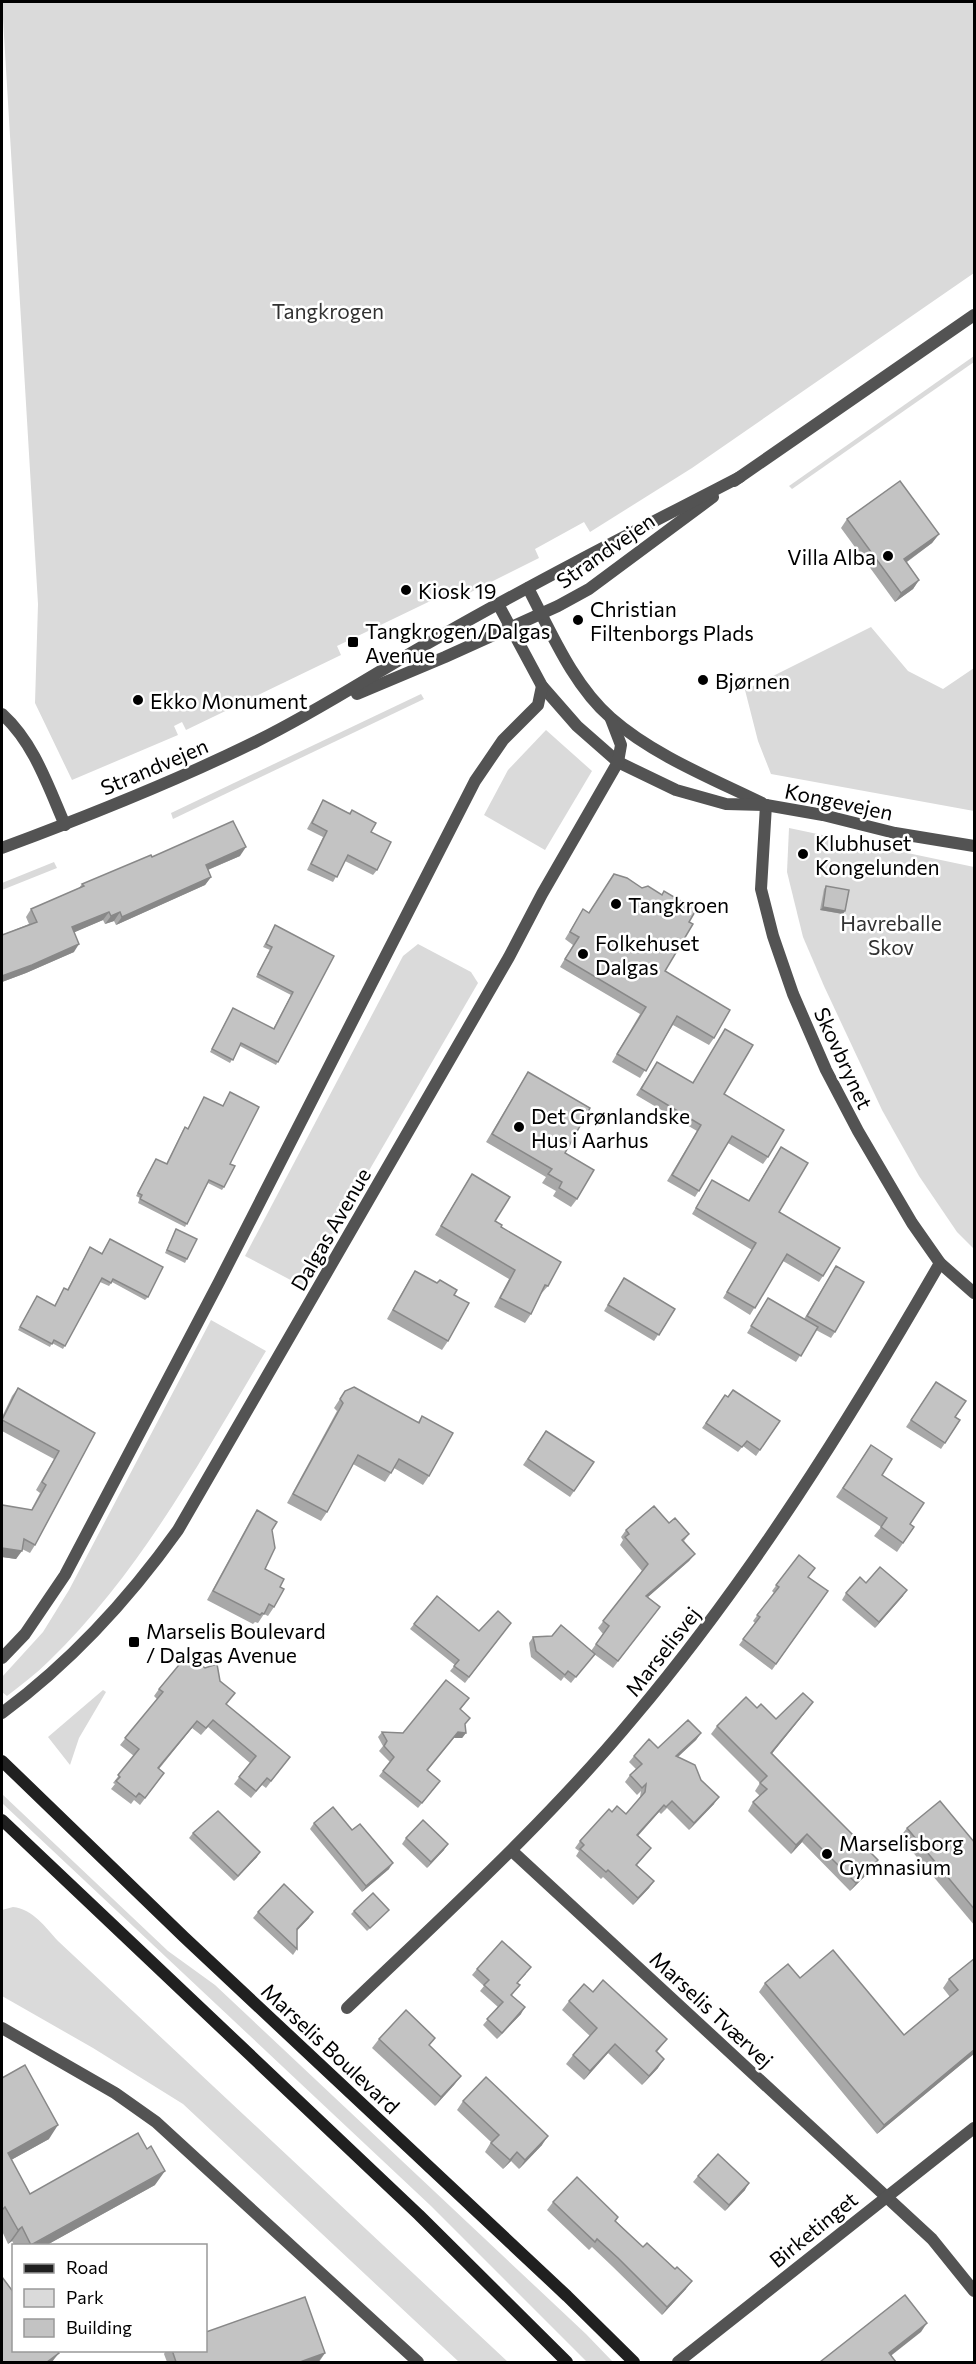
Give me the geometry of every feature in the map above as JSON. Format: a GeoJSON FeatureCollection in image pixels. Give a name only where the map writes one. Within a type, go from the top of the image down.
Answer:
{"type":"FeatureCollection","features":[{"type":"Feature","properties":{"kind":"main road","name":"Marselis Boulevard"},"geometry":{"type":"LineString","coordinates":[[2,1761],[634,2362]]}},
{"type":"Feature","properties":{"kind":"main road"},"geometry":{"type":"LineString","coordinates":[[2,1820],[419,2215],[567,2362]]}},
{"type":"Feature","properties":{"kind":"street","name":"Strandvejen"},"geometry":{"type":"LineString","coordinates":[[2,848],[65,825],[206,765],[318,710],[541,614],[590,589],[740,477],[975,315]]}},
{"type":"Feature","properties":{"kind":"street","name":"Strandvejen"},"geometry":{"type":"LineString","coordinates":[[318,710],[498,604],[740,477]]}},
{"type":"Feature","properties":{"kind":"street"},"geometry":{"type":"LineString","coordinates":[[528,588],[577,678],[611,719],[668,756],[766,805]]}},
{"type":"Feature","properties":{"kind":"street"},"geometry":{"type":"LineString","coordinates":[[498,604],[542,686],[577,726],[618,762],[676,790],[726,804],[766,805]]}},
{"type":"Feature","properties":{"kind":"street"},"geometry":{"type":"LineString","coordinates":[[2,1658],[25,1634],[65,1575],[252,1219],[475,781],[503,740],[538,705],[542,686]]}},
{"type":"Feature","properties":{"kind":"street"},"geometry":{"type":"LineString","coordinates":[[2,714],[31,749],[65,825]]}},
{"type":"Feature","properties":{"kind":"street"},"geometry":{"type":"LineString","coordinates":[[611,719],[621,745],[618,762]]}},
{"type":"Feature","properties":{"kind":"street","name":"Dalgas Avenue"},"geometry":{"type":"LineString","coordinates":[[2,1713],[38,1686],[85,1644],[146,1575],[178,1530],[509,957],[542,894],[618,762]]}},
{"type":"Feature","properties":{"kind":"street","name":"Kongevejen"},"geometry":{"type":"LineString","coordinates":[[766,805],[823,815],[895,833],[975,846]]}},
{"type":"Feature","properties":{"kind":"street","name":"Skovbrynet"},"geometry":{"type":"LineString","coordinates":[[766,805],[761,889],[773,936],[794,994],[826,1070],[858,1131],[912,1223],[940,1263],[975,1293]]}},
{"type":"Feature","properties":{"kind":"street","name":"Marselisvej"},"geometry":{"type":"LineString","coordinates":[[347,2007],[512,1851],[587,1772],[635,1717],[710,1621],[797,1496],[868,1386],[940,1263]]}},
{"type":"Feature","properties":{"kind":"street","name":"Marselis Tværvej"},"geometry":{"type":"LineString","coordinates":[[512,1851],[932,2239],[975,2291]]}},
{"type":"Feature","properties":{"kind":"street"},"geometry":{"type":"LineString","coordinates":[[2,2028],[115,2093],[156,2122],[418,2362]]}},
{"type":"Feature","properties":{"kind":"street","name":"Birketinget"},"geometry":{"type":"LineString","coordinates":[[678,2362],[975,2127]]}},
{"type":"Feature","properties":{"kind":"green space","name":"Tangkrogen"},"geometry":{"type":"Polygon","coordinates":[[[2,2],[974,2],[974,273],[692,468],[590,532],[584,522],[535,549],[539,558],[453,601],[447,593],[337,646],[341,655],[186,730],[182,722],[174,726],[178,735],[72,780],[35,703],[38,604],[2,2]]]}},
{"type":"Feature","properties":{"kind":"green space"},"geometry":{"type":"Polygon","coordinates":[[[974,356],[974,362],[792,489],[789,486],[974,356]]]}},
{"type":"Feature","properties":{"kind":"green space"},"geometry":{"type":"Polygon","coordinates":[[[871,627],[908,671],[943,689],[974,668],[974,811],[771,774],[758,741],[745,690],[871,627]]]}},
{"type":"Feature","properties":{"kind":"green space"},"geometry":{"type":"Polygon","coordinates":[[[421,694],[424,699],[173,819],[171,813],[421,694]]]}},
{"type":"Feature","properties":{"kind":"green space"},"geometry":{"type":"Polygon","coordinates":[[[546,730],[592,771],[545,850],[484,815],[508,770],[546,730]]]}},
{"type":"Feature","properties":{"kind":"green space","name":"Havreballe Skov"},"geometry":{"type":"Polygon","coordinates":[[[789,828],[974,867],[974,1249],[957,1232],[919,1176],[882,1110],[824,986],[803,937],[787,872],[789,828]]]}},
{"type":"Feature","properties":{"kind":"green space"},"geometry":{"type":"Polygon","coordinates":[[[54,862],[57,868],[2,890],[2,883],[54,862]]]}},
{"type":"Feature","properties":{"kind":"green space"},"geometry":{"type":"Polygon","coordinates":[[[418,944],[471,972],[478,983],[302,1286],[245,1256],[403,956],[418,944]]]}},
{"type":"Feature","properties":{"kind":"green space"},"geometry":{"type":"Polygon","coordinates":[[[211,1320],[266,1351],[168,1513],[113,1590],[49,1661],[7,1696],[2,1692],[2,1677],[43,1632],[69,1590],[211,1320]]]}},
{"type":"Feature","properties":{"kind":"green space"},"geometry":{"type":"Polygon","coordinates":[[[103,1690],[106,1692],[79,1738],[70,1765],[48,1737],[103,1690]]]}},
{"type":"Feature","properties":{"kind":"green space"},"geometry":{"type":"Polygon","coordinates":[[[2,1794],[168,1951],[215,1985],[613,2362],[587,2362],[431,2206],[2,1803],[2,1794]]]}},
{"type":"Feature","properties":{"kind":"green space"},"geometry":{"type":"Polygon","coordinates":[[[13,1907],[27,1911],[38,1919],[58,1941],[508,2362],[459,2362],[183,2104],[93,2048],[2,1996],[2,1910],[13,1907]]]}},
{"type":"Feature","properties":{"kind":"building","name":"Villa Alba"},"geometry":{"type":"Polygon","coordinates":[[[900,481],[939,534],[904,559],[919,580],[901,593],[847,519],[900,481]]]}},
{"type":"Feature","properties":{"kind":"building"},"geometry":{"type":"Polygon","coordinates":[[[323,800],[350,814],[352,810],[376,823],[371,832],[391,842],[377,870],[348,855],[337,877],[311,864],[327,831],[312,823],[323,800]]]}},
{"type":"Feature","properties":{"kind":"building"},"geometry":{"type":"Polygon","coordinates":[[[233,821],[246,847],[206,865],[211,877],[122,917],[120,912],[111,916],[109,912],[72,927],[79,944],[2,976],[2,935],[37,922],[31,909],[84,886],[82,884],[151,855],[152,857],[233,821]]]}},
{"type":"Feature","properties":{"kind":"building"},"geometry":{"type":"Polygon","coordinates":[[[614,874],[627,878],[642,888],[648,886],[662,895],[664,891],[696,910],[689,922],[693,924],[665,971],[730,1010],[714,1038],[677,1016],[646,1071],[617,1054],[646,1007],[565,959],[579,937],[570,932],[583,909],[589,913],[614,874]]]}},
{"type":"Feature","properties":{"kind":"building"},"geometry":{"type":"Polygon","coordinates":[[[826,886],[849,890],[845,911],[823,907],[826,886]]]}},
{"type":"Feature","properties":{"kind":"building"},"geometry":{"type":"Polygon","coordinates":[[[275,925],[334,956],[278,1062],[241,1043],[233,1060],[212,1049],[233,1008],[274,1029],[293,992],[258,974],[272,947],[266,944],[275,925]]]}},
{"type":"Feature","properties":{"kind":"building"},"geometry":{"type":"Polygon","coordinates":[[[725,1029],[753,1045],[724,1094],[784,1130],[768,1157],[732,1136],[699,1191],[672,1175],[701,1125],[641,1089],[657,1062],[693,1083],[725,1029]]]}},
{"type":"Feature","properties":{"kind":"building"},"geometry":{"type":"Polygon","coordinates":[[[528,1072],[590,1108],[565,1153],[594,1170],[577,1199],[559,1188],[562,1182],[548,1174],[552,1169],[492,1134],[528,1072]]]}},
{"type":"Feature","properties":{"kind":"building"},"geometry":{"type":"Polygon","coordinates":[[[230,1092],[259,1107],[230,1164],[235,1166],[224,1187],[209,1180],[187,1224],[140,1199],[142,1195],[138,1193],[156,1159],[167,1164],[185,1127],[188,1129],[204,1097],[223,1106],[230,1092]]]}},
{"type":"Feature","properties":{"kind":"building"},"geometry":{"type":"Polygon","coordinates":[[[781,1147],[808,1163],[779,1212],[840,1248],[823,1276],[787,1254],[755,1308],[727,1292],[756,1243],[696,1208],[712,1180],[749,1201],[781,1147]]]}},
{"type":"Feature","properties":{"kind":"building"},"geometry":{"type":"Polygon","coordinates":[[[472,1174],[510,1197],[495,1221],[502,1225],[501,1227],[561,1262],[548,1286],[545,1285],[531,1314],[500,1298],[515,1270],[441,1226],[472,1174]]]}},
{"type":"Feature","properties":{"kind":"building"},"geometry":{"type":"Polygon","coordinates":[[[176,1229],[197,1239],[187,1259],[167,1250],[176,1229]]]}},
{"type":"Feature","properties":{"kind":"building"},"geometry":{"type":"Polygon","coordinates":[[[110,1239],[163,1267],[148,1297],[113,1279],[111,1283],[102,1278],[65,1346],[54,1340],[52,1344],[20,1327],[37,1296],[55,1306],[64,1288],[68,1290],[90,1247],[102,1254],[110,1239]]]}},
{"type":"Feature","properties":{"kind":"building"},"geometry":{"type":"Polygon","coordinates":[[[836,1266],[864,1282],[835,1332],[807,1316],[836,1266]]]}},
{"type":"Feature","properties":{"kind":"building"},"geometry":{"type":"Polygon","coordinates":[[[415,1271],[437,1283],[440,1280],[457,1290],[454,1295],[469,1303],[448,1341],[393,1310],[415,1271]]]}},
{"type":"Feature","properties":{"kind":"building"},"geometry":{"type":"Polygon","coordinates":[[[624,1278],[675,1309],[659,1335],[608,1305],[624,1278]]]}},
{"type":"Feature","properties":{"kind":"building"},"geometry":{"type":"Polygon","coordinates":[[[768,1298],[818,1327],[801,1356],[751,1326],[768,1298]]]}},
{"type":"Feature","properties":{"kind":"building"},"geometry":{"type":"Polygon","coordinates":[[[936,1382],[966,1401],[955,1417],[960,1420],[945,1443],[911,1420],[936,1382]]]}},
{"type":"Feature","properties":{"kind":"building"},"geometry":{"type":"Polygon","coordinates":[[[354,1387],[419,1423],[422,1416],[453,1433],[429,1476],[399,1459],[391,1473],[358,1455],[327,1512],[293,1494],[343,1403],[340,1399],[345,1391],[354,1387]]]}},
{"type":"Feature","properties":{"kind":"building"},"geometry":{"type":"Polygon","coordinates":[[[18,1388],[95,1433],[35,1545],[24,1539],[22,1551],[2,1548],[2,1505],[32,1510],[46,1485],[42,1482],[59,1451],[2,1420],[18,1388]]]}},
{"type":"Feature","properties":{"kind":"building"},"geometry":{"type":"Polygon","coordinates":[[[733,1390],[780,1421],[760,1450],[747,1441],[742,1447],[706,1423],[725,1395],[728,1397],[733,1390]]]}},
{"type":"Feature","properties":{"kind":"building"},"geometry":{"type":"Polygon","coordinates":[[[546,1431],[594,1462],[574,1491],[528,1459],[546,1431]]]}},
{"type":"Feature","properties":{"kind":"building"},"geometry":{"type":"Polygon","coordinates":[[[871,1445],[892,1459],[882,1475],[924,1503],[910,1524],[914,1527],[903,1543],[881,1527],[887,1518],[843,1488],[871,1445]]]}},
{"type":"Feature","properties":{"kind":"building"},"geometry":{"type":"Polygon","coordinates":[[[654,1506],[669,1523],[675,1518],[689,1534],[682,1540],[695,1554],[646,1596],[660,1607],[618,1661],[596,1644],[609,1626],[603,1621],[648,1564],[625,1537],[629,1534],[626,1530],[654,1506]]]}},
{"type":"Feature","properties":{"kind":"building"},"geometry":{"type":"Polygon","coordinates":[[[257,1510],[277,1522],[272,1530],[275,1548],[265,1569],[284,1579],[280,1587],[284,1589],[274,1607],[269,1604],[264,1614],[260,1615],[213,1591],[257,1510]]]}},
{"type":"Feature","properties":{"kind":"building"},"geometry":{"type":"Polygon","coordinates":[[[799,1555],[815,1568],[808,1577],[828,1591],[776,1664],[743,1639],[760,1617],[757,1615],[779,1587],[776,1585],[799,1555]]]}},
{"type":"Feature","properties":{"kind":"building"},"geometry":{"type":"Polygon","coordinates":[[[880,1567],[907,1590],[879,1622],[846,1593],[860,1577],[866,1583],[880,1567]]]}},
{"type":"Feature","properties":{"kind":"building"},"geometry":{"type":"Polygon","coordinates":[[[437,1596],[479,1631],[498,1611],[511,1623],[469,1677],[454,1666],[459,1660],[414,1624],[437,1596]]]}},
{"type":"Feature","properties":{"kind":"building"},"geometry":{"type":"Polygon","coordinates":[[[561,1625],[595,1654],[576,1677],[568,1671],[565,1675],[536,1651],[533,1637],[552,1636],[561,1625]]]}},
{"type":"Feature","properties":{"kind":"building"},"geometry":{"type":"Polygon","coordinates":[[[188,1654],[205,1668],[217,1664],[220,1681],[235,1693],[226,1704],[290,1757],[271,1781],[267,1778],[256,1791],[239,1777],[256,1756],[213,1720],[206,1728],[197,1721],[158,1768],[164,1773],[145,1798],[139,1793],[136,1797],[116,1781],[120,1777],[118,1775],[139,1749],[125,1738],[163,1692],[159,1689],[188,1654]]]}},
{"type":"Feature","properties":{"kind":"building"},"geometry":{"type":"Polygon","coordinates":[[[446,1680],[469,1698],[460,1709],[470,1718],[465,1724],[466,1733],[458,1732],[427,1770],[440,1781],[422,1803],[383,1771],[394,1757],[384,1746],[387,1741],[382,1732],[403,1733],[446,1680]]]}},
{"type":"Feature","properties":{"kind":"building"},"geometry":{"type":"Polygon","coordinates":[[[803,1693],[813,1702],[771,1753],[878,1860],[856,1883],[807,1834],[796,1845],[753,1802],[767,1789],[760,1783],[767,1776],[717,1726],[746,1697],[757,1708],[761,1704],[776,1719],[803,1693]]]}},
{"type":"Feature","properties":{"kind":"building"},"geometry":{"type":"Polygon","coordinates":[[[688,1720],[701,1733],[676,1756],[695,1765],[701,1780],[719,1797],[694,1823],[672,1801],[666,1807],[664,1805],[637,1835],[651,1848],[636,1865],[654,1881],[638,1898],[608,1870],[606,1872],[580,1849],[584,1845],[580,1841],[609,1809],[612,1812],[617,1806],[626,1814],[645,1792],[646,1784],[642,1788],[630,1775],[642,1764],[634,1756],[649,1739],[658,1748],[688,1720]]]}},
{"type":"Feature","properties":{"kind":"building"},"geometry":{"type":"Polygon","coordinates":[[[940,1801],[975,1843],[975,1910],[907,1828],[940,1801]]]}},
{"type":"Feature","properties":{"kind":"building"},"geometry":{"type":"Polygon","coordinates":[[[333,1807],[352,1830],[360,1824],[393,1863],[366,1886],[314,1823],[333,1807]]]}},
{"type":"Feature","properties":{"kind":"building"},"geometry":{"type":"Polygon","coordinates":[[[218,1811],[260,1852],[238,1876],[193,1833],[218,1811]]]}},
{"type":"Feature","properties":{"kind":"building"},"geometry":{"type":"Polygon","coordinates":[[[423,1820],[448,1844],[431,1862],[406,1838],[423,1820]]]}},
{"type":"Feature","properties":{"kind":"building"},"geometry":{"type":"Polygon","coordinates":[[[284,1884],[313,1912],[297,1929],[297,1949],[258,1912],[284,1884]]]}},
{"type":"Feature","properties":{"kind":"building"},"geometry":{"type":"Polygon","coordinates":[[[373,1893],[389,1910],[370,1928],[354,1911],[373,1893]]]}},
{"type":"Feature","properties":{"kind":"building"},"geometry":{"type":"Polygon","coordinates":[[[502,1941],[531,1967],[517,1983],[520,1985],[511,1995],[525,2007],[502,2033],[487,2019],[503,2002],[484,1985],[489,1980],[477,1969],[502,1941]]]}},
{"type":"Feature","properties":{"kind":"building"},"geometry":{"type":"Polygon","coordinates":[[[833,1950],[904,2035],[958,1990],[949,1979],[975,1958],[975,2049],[884,2125],[765,1983],[788,1964],[800,1978],[833,1950]]]}},
{"type":"Feature","properties":{"kind":"building"},"geometry":{"type":"Polygon","coordinates":[[[603,1980],[667,2039],[656,2051],[664,2059],[649,2076],[615,2044],[590,2071],[573,2055],[597,2028],[569,2001],[584,1984],[593,1992],[603,1980]]]}},
{"type":"Feature","properties":{"kind":"building"},"geometry":{"type":"Polygon","coordinates":[[[406,2010],[435,2038],[429,2045],[461,2076],[441,2097],[379,2039],[406,2010]]]}},
{"type":"Feature","properties":{"kind":"building"},"geometry":{"type":"Polygon","coordinates":[[[25,2065],[58,2125],[8,2153],[30,2194],[138,2133],[147,2149],[151,2146],[165,2171],[30,2244],[22,2227],[18,2230],[5,2207],[2,2210],[2,2078],[25,2065]]]}},
{"type":"Feature","properties":{"kind":"building"},"geometry":{"type":"Polygon","coordinates":[[[486,2077],[548,2136],[525,2160],[517,2152],[510,2160],[491,2143],[499,2135],[463,2101],[486,2077]]]}},
{"type":"Feature","properties":{"kind":"building"},"geometry":{"type":"Polygon","coordinates":[[[718,2154],[749,2183],[729,2205],[698,2176],[718,2154]]]}},
{"type":"Feature","properties":{"kind":"building"},"geometry":{"type":"Polygon","coordinates":[[[577,2177],[618,2217],[615,2221],[643,2247],[647,2243],[692,2281],[667,2307],[618,2258],[597,2239],[595,2242],[553,2202],[577,2177]]]}},
{"type":"Feature","properties":{"kind":"building"},"geometry":{"type":"Polygon","coordinates":[[[2,2277],[12,2290],[12,2352],[59,2353],[47,2362],[2,2362],[2,2277]]]}},
{"type":"Feature","properties":{"kind":"building"},"geometry":{"type":"Polygon","coordinates":[[[905,2295],[927,2323],[889,2353],[896,2362],[820,2362],[905,2295]]]}},
{"type":"Feature","properties":{"kind":"building"},"geometry":{"type":"Polygon","coordinates":[[[305,2297],[325,2353],[300,2362],[176,2362],[173,2352],[207,2352],[207,2332],[305,2297]]]}},
{"type":"Feature","properties":{"kind":"place","name":"Villa Alba"},"geometry":{"type":"Point","coordinates":[888,556]}},
{"type":"Feature","properties":{"kind":"place","name":"Kiosk 19"},"geometry":{"type":"Point","coordinates":[406,590]}},
{"type":"Feature","properties":{"kind":"place","name":"Christian Filtenborgs Plads"},"geometry":{"type":"Point","coordinates":[578,620]}},
{"type":"Feature","properties":{"kind":"place","name":"Tangkrogen/Dalgas Avenue"},"geometry":{"type":"Point","coordinates":[353,642]}},
{"type":"Feature","properties":{"kind":"place","name":"Bjørnen"},"geometry":{"type":"Point","coordinates":[703,680]}},
{"type":"Feature","properties":{"kind":"place","name":"Ekko Monument"},"geometry":{"type":"Point","coordinates":[138,700]}},
{"type":"Feature","properties":{"kind":"place","name":"Klubhuset Kongelunden"},"geometry":{"type":"Point","coordinates":[803,854]}},
{"type":"Feature","properties":{"kind":"place","name":"Tangkroen"},"geometry":{"type":"Point","coordinates":[616,904]}},
{"type":"Feature","properties":{"kind":"place","name":"Folkehuset Dalgas"},"geometry":{"type":"Point","coordinates":[583,954]}},
{"type":"Feature","properties":{"kind":"place","name":"Det Grønlandske Hus i Aarhus"},"geometry":{"type":"Point","coordinates":[519,1127]}},
{"type":"Feature","properties":{"kind":"place","name":"Marselis Boulevard / Dalgas Avenue"},"geometry":{"type":"Point","coordinates":[134,1642]}},
{"type":"Feature","properties":{"kind":"place","name":"Marselisborg Gymnasium"},"geometry":{"type":"Point","coordinates":[827,1854]}}]}
